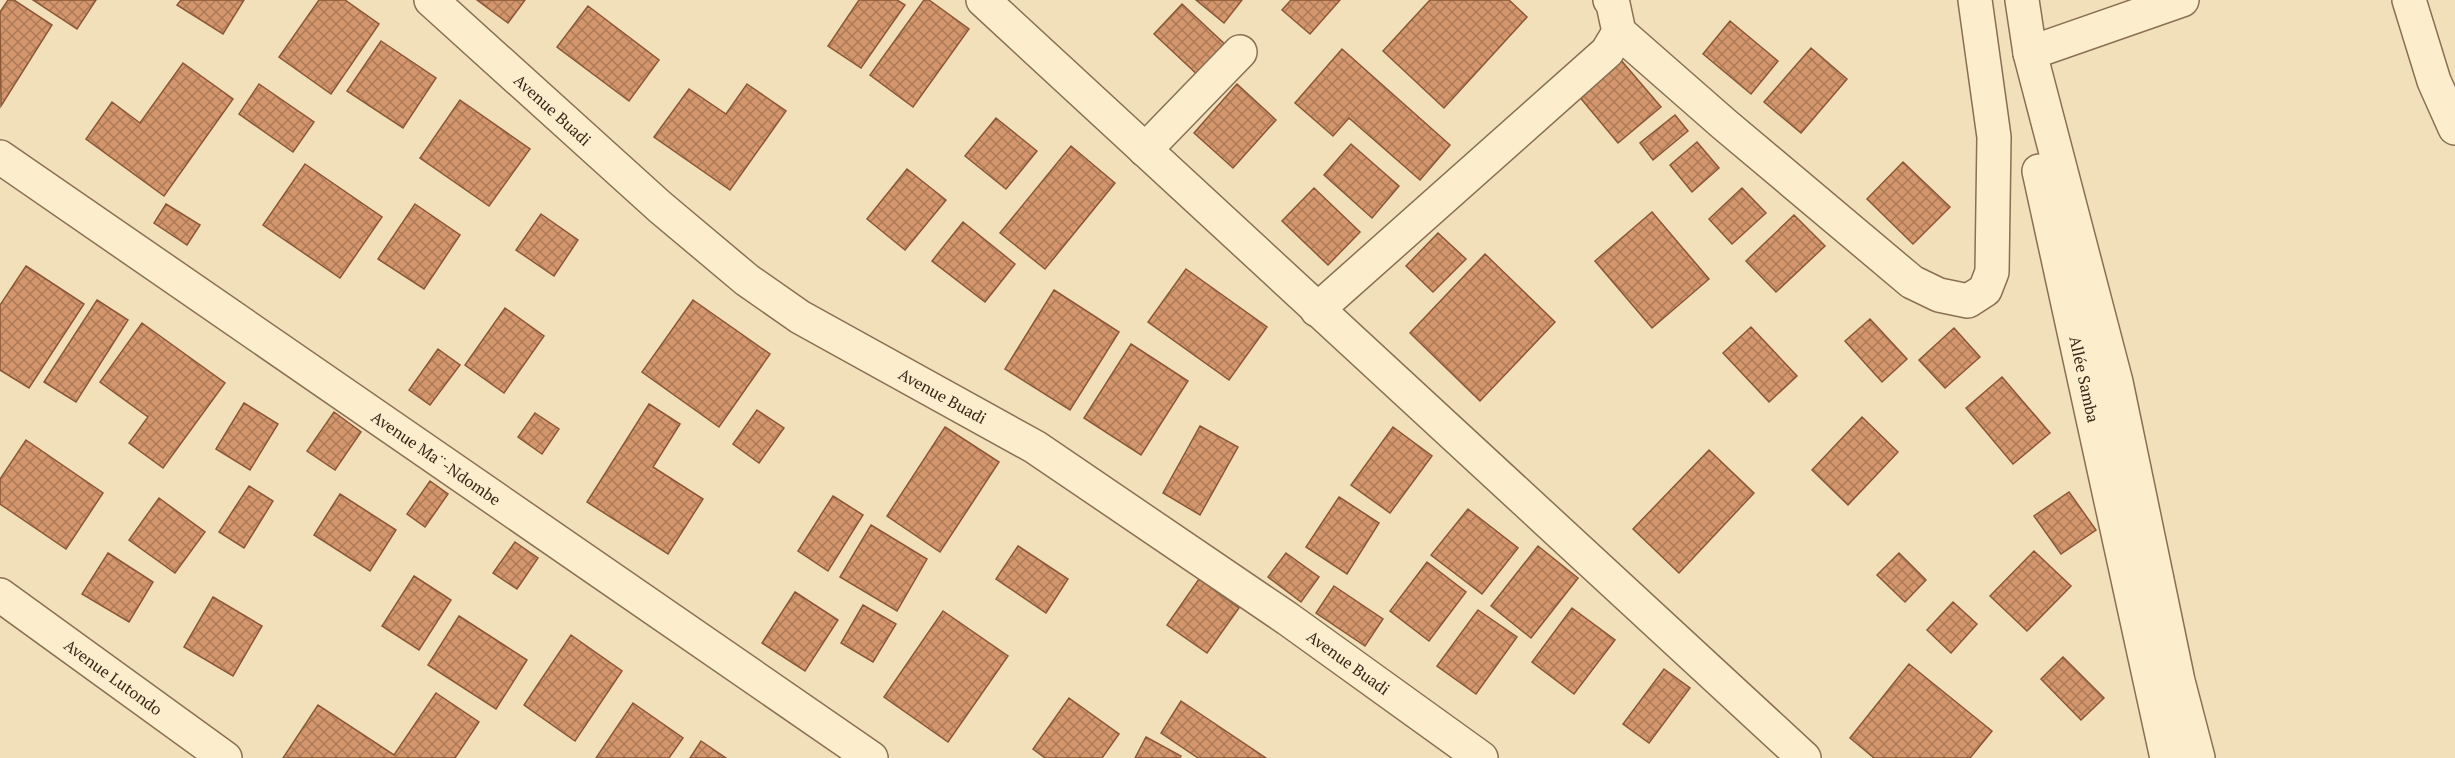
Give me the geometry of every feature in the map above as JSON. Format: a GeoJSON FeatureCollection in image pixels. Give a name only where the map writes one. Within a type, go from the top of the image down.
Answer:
{"type":"FeatureCollection","features":[{"type":"Feature","properties":{"kind":"street","name":"Avenue Buadi"},"geometry":{"type":"LineString","coordinates":[[431,0],[660,207],[747,280],[800,317],[1035,447],[1288,620],[1481,758]]}},
{"type":"Feature","properties":{"kind":"street"},"geometry":{"type":"LineString","coordinates":[[983,0],[1804,758]]}},
{"type":"Feature","properties":{"kind":"street"},"geometry":{"type":"LineString","coordinates":[[1610,0],[1619,32],[1724,124],[1912,282],[1939,295],[1968,301],[1985,290],[1992,272],[1994,137],[1975,0]]}},
{"type":"Feature","properties":{"kind":"street","name":"Allée Samba"},"geometry":{"type":"LineString","coordinates":[[2002,0],[2167,758]]}},
{"type":"Feature","properties":{"kind":"street"},"geometry":{"type":"LineString","coordinates":[[2022,0],[2030,53],[2116,382],[2178,681],[2198,758]]}},
{"type":"Feature","properties":{"kind":"street"},"geometry":{"type":"LineString","coordinates":[[2030,53],[2182,0]]}},
{"type":"Feature","properties":{"kind":"street"},"geometry":{"type":"LineString","coordinates":[[2409,0],[2434,81],[2455,128]]}},
{"type":"Feature","properties":{"kind":"street"},"geometry":{"type":"LineString","coordinates":[[1317,310],[1607,52],[1619,32]]}},
{"type":"Feature","properties":{"kind":"street"},"geometry":{"type":"LineString","coordinates":[[1145,150],[1240,52]]}},
{"type":"Feature","properties":{"kind":"street","name":"Avenue Ma¨-Ndombe"},"geometry":{"type":"LineString","coordinates":[[0,157],[871,758]]}},
{"type":"Feature","properties":{"kind":"street","name":"Avenue Lutondo"},"geometry":{"type":"LineString","coordinates":[[0,595],[225,758]]}},
{"type":"Feature","properties":{"kind":"building"},"geometry":{"type":"Polygon","coordinates":[[[8,0],[14,0],[52,25],[1,106],[0,12],[8,0]]]}},
{"type":"Feature","properties":{"kind":"building"},"geometry":{"type":"Polygon","coordinates":[[[33,0],[96,0],[77,29],[33,0]]]}},
{"type":"Feature","properties":{"kind":"building"},"geometry":{"type":"Polygon","coordinates":[[[181,0],[244,0],[223,34],[177,5],[181,0]]]}},
{"type":"Feature","properties":{"kind":"building"},"geometry":{"type":"Polygon","coordinates":[[[319,0],[345,0],[379,24],[331,94],[279,57],[319,0]]]}},
{"type":"Feature","properties":{"kind":"building"},"geometry":{"type":"Polygon","coordinates":[[[477,0],[525,0],[508,23],[477,0]]]}},
{"type":"Feature","properties":{"kind":"building"},"geometry":{"type":"Polygon","coordinates":[[[859,0],[897,0],[905,5],[861,68],[828,46],[859,0]]]}},
{"type":"Feature","properties":{"kind":"building"},"geometry":{"type":"Polygon","coordinates":[[[924,0],[929,0],[969,29],[913,107],[870,75],[924,0]]]}},
{"type":"Feature","properties":{"kind":"building"},"geometry":{"type":"Polygon","coordinates":[[[1196,0],[1242,0],[1224,23],[1196,0]]]}},
{"type":"Feature","properties":{"kind":"building"},"geometry":{"type":"Polygon","coordinates":[[[1291,0],[1340,0],[1310,34],[1282,10],[1291,0]]]}},
{"type":"Feature","properties":{"kind":"building"},"geometry":{"type":"Polygon","coordinates":[[[1430,0],[1509,0],[1527,17],[1444,108],[1383,51],[1430,0]]]}},
{"type":"Feature","properties":{"kind":"building"},"geometry":{"type":"Polygon","coordinates":[[[1182,4],[1229,48],[1201,78],[1154,34],[1182,4]]]}},
{"type":"Feature","properties":{"kind":"building"},"geometry":{"type":"Polygon","coordinates":[[[588,6],[659,60],[629,101],[557,47],[588,6]]]}},
{"type":"Feature","properties":{"kind":"building"},"geometry":{"type":"Polygon","coordinates":[[[1730,21],[1778,61],[1751,94],[1703,54],[1730,21]]]}},
{"type":"Feature","properties":{"kind":"building"},"geometry":{"type":"Polygon","coordinates":[[[381,41],[436,78],[403,128],[347,91],[381,41]]]}},
{"type":"Feature","properties":{"kind":"building"},"geometry":{"type":"Polygon","coordinates":[[[1811,48],[1847,79],[1801,133],[1764,102],[1811,48]]]}},
{"type":"Feature","properties":{"kind":"building"},"geometry":{"type":"Polygon","coordinates":[[[1342,49],[1450,145],[1420,180],[1349,118],[1333,136],[1295,103],[1342,49]]]}},
{"type":"Feature","properties":{"kind":"building"},"geometry":{"type":"Polygon","coordinates":[[[1620,59],[1661,107],[1618,143],[1578,95],[1620,59]]]}},
{"type":"Feature","properties":{"kind":"building"},"geometry":{"type":"Polygon","coordinates":[[[183,63],[233,99],[164,196],[86,139],[112,102],[140,123],[183,63]]]}},
{"type":"Feature","properties":{"kind":"building"},"geometry":{"type":"Polygon","coordinates":[[[259,84],[314,122],[293,152],[239,114],[259,84]]]}},
{"type":"Feature","properties":{"kind":"building"},"geometry":{"type":"Polygon","coordinates":[[[747,84],[786,111],[730,190],[654,137],[689,89],[726,114],[747,84]]]}},
{"type":"Feature","properties":{"kind":"building"},"geometry":{"type":"Polygon","coordinates":[[[1237,84],[1276,120],[1233,168],[1194,133],[1237,84]]]}},
{"type":"Feature","properties":{"kind":"building"},"geometry":{"type":"Polygon","coordinates":[[[460,100],[530,149],[489,206],[420,158],[460,100]]]}},
{"type":"Feature","properties":{"kind":"building"},"geometry":{"type":"Polygon","coordinates":[[[1675,115],[1688,131],[1653,160],[1640,143],[1675,115]]]}},
{"type":"Feature","properties":{"kind":"building"},"geometry":{"type":"Polygon","coordinates":[[[996,118],[1037,151],[1006,189],[965,156],[996,118]]]}},
{"type":"Feature","properties":{"kind":"building"},"geometry":{"type":"Polygon","coordinates":[[[1697,142],[1719,168],[1692,192],[1670,165],[1697,142]]]}},
{"type":"Feature","properties":{"kind":"building"},"geometry":{"type":"Polygon","coordinates":[[[1351,144],[1399,186],[1372,218],[1324,175],[1351,144]]]}},
{"type":"Feature","properties":{"kind":"building"},"geometry":{"type":"Polygon","coordinates":[[[1071,146],[1115,183],[1045,269],[1000,233],[1071,146]]]}},
{"type":"Feature","properties":{"kind":"building"},"geometry":{"type":"Polygon","coordinates":[[[1903,162],[1950,207],[1913,244],[1867,199],[1903,162]]]}},
{"type":"Feature","properties":{"kind":"building"},"geometry":{"type":"Polygon","coordinates":[[[305,164],[382,217],[340,278],[263,225],[305,164]]]}},
{"type":"Feature","properties":{"kind":"building"},"geometry":{"type":"Polygon","coordinates":[[[907,169],[946,200],[905,250],[867,219],[907,169]]]}},
{"type":"Feature","properties":{"kind":"building"},"geometry":{"type":"Polygon","coordinates":[[[1314,188],[1360,232],[1328,265],[1282,221],[1314,188]]]}},
{"type":"Feature","properties":{"kind":"building"},"geometry":{"type":"Polygon","coordinates":[[[1742,188],[1766,213],[1732,244],[1709,219],[1742,188]]]}},
{"type":"Feature","properties":{"kind":"building"},"geometry":{"type":"Polygon","coordinates":[[[166,204],[200,225],[187,245],[154,223],[166,204]]]}},
{"type":"Feature","properties":{"kind":"building"},"geometry":{"type":"Polygon","coordinates":[[[415,204],[460,235],[424,289],[378,259],[415,204]]]}},
{"type":"Feature","properties":{"kind":"building"},"geometry":{"type":"Polygon","coordinates":[[[1652,212],[1709,279],[1652,328],[1595,261],[1652,212]]]}},
{"type":"Feature","properties":{"kind":"building"},"geometry":{"type":"Polygon","coordinates":[[[541,214],[578,240],[554,276],[516,250],[541,214]]]}},
{"type":"Feature","properties":{"kind":"building"},"geometry":{"type":"Polygon","coordinates":[[[1794,215],[1825,246],[1776,292],[1746,261],[1794,215]]]}},
{"type":"Feature","properties":{"kind":"building"},"geometry":{"type":"Polygon","coordinates":[[[963,222],[1015,264],[985,302],[932,261],[963,222]]]}},
{"type":"Feature","properties":{"kind":"building"},"geometry":{"type":"Polygon","coordinates":[[[1438,233],[1466,259],[1433,292],[1406,266],[1438,233]]]}},
{"type":"Feature","properties":{"kind":"building"},"geometry":{"type":"Polygon","coordinates":[[[1485,254],[1555,322],[1480,401],[1410,333],[1485,254]]]}},
{"type":"Feature","properties":{"kind":"building"},"geometry":{"type":"Polygon","coordinates":[[[26,266],[84,304],[29,388],[0,370],[0,305],[26,266]]]}},
{"type":"Feature","properties":{"kind":"building"},"geometry":{"type":"Polygon","coordinates":[[[1186,269],[1267,327],[1229,380],[1148,322],[1186,269]]]}},
{"type":"Feature","properties":{"kind":"building"},"geometry":{"type":"Polygon","coordinates":[[[1054,290],[1119,332],[1070,410],[1005,369],[1054,290]]]}},
{"type":"Feature","properties":{"kind":"building"},"geometry":{"type":"Polygon","coordinates":[[[97,300],[128,320],[76,402],[44,382],[97,300]]]}},
{"type":"Feature","properties":{"kind":"building"},"geometry":{"type":"Polygon","coordinates":[[[693,300],[770,354],[719,427],[642,372],[693,300]]]}},
{"type":"Feature","properties":{"kind":"building"},"geometry":{"type":"Polygon","coordinates":[[[505,308],[544,336],[504,393],[465,365],[505,308]]]}},
{"type":"Feature","properties":{"kind":"building"},"geometry":{"type":"Polygon","coordinates":[[[1870,319],[1907,359],[1882,382],[1845,341],[1870,319]]]}},
{"type":"Feature","properties":{"kind":"building"},"geometry":{"type":"Polygon","coordinates":[[[142,323],[225,383],[163,468],[129,443],[148,417],[100,382],[142,323]]]}},
{"type":"Feature","properties":{"kind":"building"},"geometry":{"type":"Polygon","coordinates":[[[1751,327],[1797,376],[1769,402],[1723,353],[1751,327]]]}},
{"type":"Feature","properties":{"kind":"building"},"geometry":{"type":"Polygon","coordinates":[[[1954,328],[1980,357],[1945,388],[1919,360],[1954,328]]]}},
{"type":"Feature","properties":{"kind":"building"},"geometry":{"type":"Polygon","coordinates":[[[1131,344],[1188,381],[1141,455],[1084,418],[1131,344]]]}},
{"type":"Feature","properties":{"kind":"building"},"geometry":{"type":"Polygon","coordinates":[[[438,349],[460,365],[430,405],[409,390],[438,349]]]}},
{"type":"Feature","properties":{"kind":"building"},"geometry":{"type":"Polygon","coordinates":[[[2002,377],[2050,433],[2013,464],[1966,408],[2002,377]]]}},
{"type":"Feature","properties":{"kind":"building"},"geometry":{"type":"Polygon","coordinates":[[[244,403],[278,424],[250,470],[216,449],[244,403]]]}},
{"type":"Feature","properties":{"kind":"building"},"geometry":{"type":"Polygon","coordinates":[[[649,404],[680,424],[653,467],[703,499],[668,554],[587,502],[649,404]]]}},
{"type":"Feature","properties":{"kind":"building"},"geometry":{"type":"Polygon","coordinates":[[[757,410],[784,428],[759,463],[733,444],[757,410]]]}},
{"type":"Feature","properties":{"kind":"building"},"geometry":{"type":"Polygon","coordinates":[[[334,412],[361,432],[335,470],[307,451],[334,412]]]}},
{"type":"Feature","properties":{"kind":"building"},"geometry":{"type":"Polygon","coordinates":[[[535,413],[559,429],[542,454],[518,437],[535,413]]]}},
{"type":"Feature","properties":{"kind":"building"},"geometry":{"type":"Polygon","coordinates":[[[1862,417],[1898,452],[1848,505],[1812,470],[1862,417]]]}},
{"type":"Feature","properties":{"kind":"building"},"geometry":{"type":"Polygon","coordinates":[[[1200,426],[1238,447],[1200,515],[1163,493],[1200,426]]]}},
{"type":"Feature","properties":{"kind":"building"},"geometry":{"type":"Polygon","coordinates":[[[945,427],[999,462],[940,552],[887,516],[945,427]]]}},
{"type":"Feature","properties":{"kind":"building"},"geometry":{"type":"Polygon","coordinates":[[[1393,427],[1432,456],[1390,513],[1351,485],[1393,427]]]}},
{"type":"Feature","properties":{"kind":"building"},"geometry":{"type":"Polygon","coordinates":[[[26,440],[103,493],[66,549],[0,504],[0,479],[26,440]]]}},
{"type":"Feature","properties":{"kind":"building"},"geometry":{"type":"Polygon","coordinates":[[[1709,450],[1754,493],[1679,573],[1633,529],[1709,450]]]}},
{"type":"Feature","properties":{"kind":"building"},"geometry":{"type":"Polygon","coordinates":[[[430,481],[448,494],[425,527],[407,514],[430,481]]]}},
{"type":"Feature","properties":{"kind":"building"},"geometry":{"type":"Polygon","coordinates":[[[249,486],[273,501],[244,548],[219,532],[249,486]]]}},
{"type":"Feature","properties":{"kind":"building"},"geometry":{"type":"Polygon","coordinates":[[[2069,492],[2096,530],[2061,554],[2034,516],[2069,492]]]}},
{"type":"Feature","properties":{"kind":"building"},"geometry":{"type":"Polygon","coordinates":[[[340,494],[396,530],[370,571],[314,535],[340,494]]]}},
{"type":"Feature","properties":{"kind":"building"},"geometry":{"type":"Polygon","coordinates":[[[833,496],[863,515],[828,571],[798,551],[833,496]]]}},
{"type":"Feature","properties":{"kind":"building"},"geometry":{"type":"Polygon","coordinates":[[[1339,497],[1379,523],[1347,574],[1306,547],[1339,497]]]}},
{"type":"Feature","properties":{"kind":"building"},"geometry":{"type":"Polygon","coordinates":[[[159,498],[205,532],[175,573],[129,540],[159,498]]]}},
{"type":"Feature","properties":{"kind":"building"},"geometry":{"type":"Polygon","coordinates":[[[1468,509],[1518,548],[1482,594],[1431,555],[1468,509]]]}},
{"type":"Feature","properties":{"kind":"building"},"geometry":{"type":"Polygon","coordinates":[[[871,525],[927,559],[897,611],[840,577],[871,525]]]}},
{"type":"Feature","properties":{"kind":"building"},"geometry":{"type":"Polygon","coordinates":[[[515,542],[538,558],[517,589],[493,573],[515,542]]]}},
{"type":"Feature","properties":{"kind":"building"},"geometry":{"type":"Polygon","coordinates":[[[1018,546],[1068,579],[1046,613],[996,579],[1018,546]]]}},
{"type":"Feature","properties":{"kind":"building"},"geometry":{"type":"Polygon","coordinates":[[[1538,546],[1578,578],[1531,638],[1491,606],[1538,546]]]}},
{"type":"Feature","properties":{"kind":"building"},"geometry":{"type":"Polygon","coordinates":[[[2034,551],[2071,586],[2027,631],[1990,596],[2034,551]]]}},
{"type":"Feature","properties":{"kind":"building"},"geometry":{"type":"Polygon","coordinates":[[[108,553],[153,582],[129,622],[82,594],[108,553]]]}},
{"type":"Feature","properties":{"kind":"building"},"geometry":{"type":"Polygon","coordinates":[[[1286,553],[1319,577],[1301,602],[1268,577],[1286,553]]]}},
{"type":"Feature","properties":{"kind":"building"},"geometry":{"type":"Polygon","coordinates":[[[1899,553],[1926,580],[1905,602],[1877,575],[1899,553]]]}},
{"type":"Feature","properties":{"kind":"building"},"geometry":{"type":"Polygon","coordinates":[[[1427,562],[1466,592],[1429,641],[1390,611],[1427,562]]]}},
{"type":"Feature","properties":{"kind":"building"},"geometry":{"type":"Polygon","coordinates":[[[414,576],[451,600],[419,650],[382,626],[414,576]]]}},
{"type":"Feature","properties":{"kind":"building"},"geometry":{"type":"Polygon","coordinates":[[[1199,579],[1239,608],[1207,653],[1167,625],[1199,579]]]}},
{"type":"Feature","properties":{"kind":"building"},"geometry":{"type":"Polygon","coordinates":[[[1334,586],[1383,619],[1365,646],[1316,613],[1334,586]]]}},
{"type":"Feature","properties":{"kind":"building"},"geometry":{"type":"Polygon","coordinates":[[[795,592],[838,620],[805,671],[762,643],[795,592]]]}},
{"type":"Feature","properties":{"kind":"building"},"geometry":{"type":"Polygon","coordinates":[[[213,597],[262,626],[233,676],[184,647],[213,597]]]}},
{"type":"Feature","properties":{"kind":"building"},"geometry":{"type":"Polygon","coordinates":[[[1953,602],[1977,624],[1951,653],[1927,630],[1953,602]]]}},
{"type":"Feature","properties":{"kind":"building"},"geometry":{"type":"Polygon","coordinates":[[[863,605],[896,624],[873,662],[841,643],[863,605]]]}},
{"type":"Feature","properties":{"kind":"building"},"geometry":{"type":"Polygon","coordinates":[[[1572,608],[1615,640],[1574,694],[1532,662],[1572,608]]]}},
{"type":"Feature","properties":{"kind":"building"},"geometry":{"type":"Polygon","coordinates":[[[1478,610],[1517,637],[1476,694],[1437,666],[1478,610]]]}},
{"type":"Feature","properties":{"kind":"building"},"geometry":{"type":"Polygon","coordinates":[[[943,611],[1008,656],[948,742],[884,697],[943,611]]]}},
{"type":"Feature","properties":{"kind":"building"},"geometry":{"type":"Polygon","coordinates":[[[459,616],[527,660],[496,709],[428,665],[459,616]]]}},
{"type":"Feature","properties":{"kind":"building"},"geometry":{"type":"Polygon","coordinates":[[[571,635],[622,671],[575,741],[524,705],[571,635]]]}},
{"type":"Feature","properties":{"kind":"building"},"geometry":{"type":"Polygon","coordinates":[[[2063,657],[2104,698],[2081,720],[2041,679],[2063,657]]]}},
{"type":"Feature","properties":{"kind":"building"},"geometry":{"type":"Polygon","coordinates":[[[1909,664],[1992,731],[1970,758],[1874,758],[1850,738],[1909,664]]]}},
{"type":"Feature","properties":{"kind":"building"},"geometry":{"type":"Polygon","coordinates":[[[1664,669],[1690,688],[1649,743],[1623,724],[1664,669]]]}},
{"type":"Feature","properties":{"kind":"building"},"geometry":{"type":"Polygon","coordinates":[[[436,693],[479,722],[455,758],[283,758],[318,705],[394,755],[436,693]]]}},
{"type":"Feature","properties":{"kind":"building"},"geometry":{"type":"Polygon","coordinates":[[[1069,698],[1119,734],[1102,758],[1045,758],[1033,749],[1069,698]]]}},
{"type":"Feature","properties":{"kind":"building"},"geometry":{"type":"Polygon","coordinates":[[[1181,701],[1266,758],[1198,758],[1161,733],[1181,701]]]}},
{"type":"Feature","properties":{"kind":"building"},"geometry":{"type":"Polygon","coordinates":[[[633,703],[683,738],[669,758],[596,758],[633,703]]]}},
{"type":"Feature","properties":{"kind":"building"},"geometry":{"type":"Polygon","coordinates":[[[1146,737],[1181,756],[1180,758],[1135,758],[1146,737]]]}},
{"type":"Feature","properties":{"kind":"building"},"geometry":{"type":"Polygon","coordinates":[[[701,741],[726,758],[690,758],[701,741]]]}}]}
